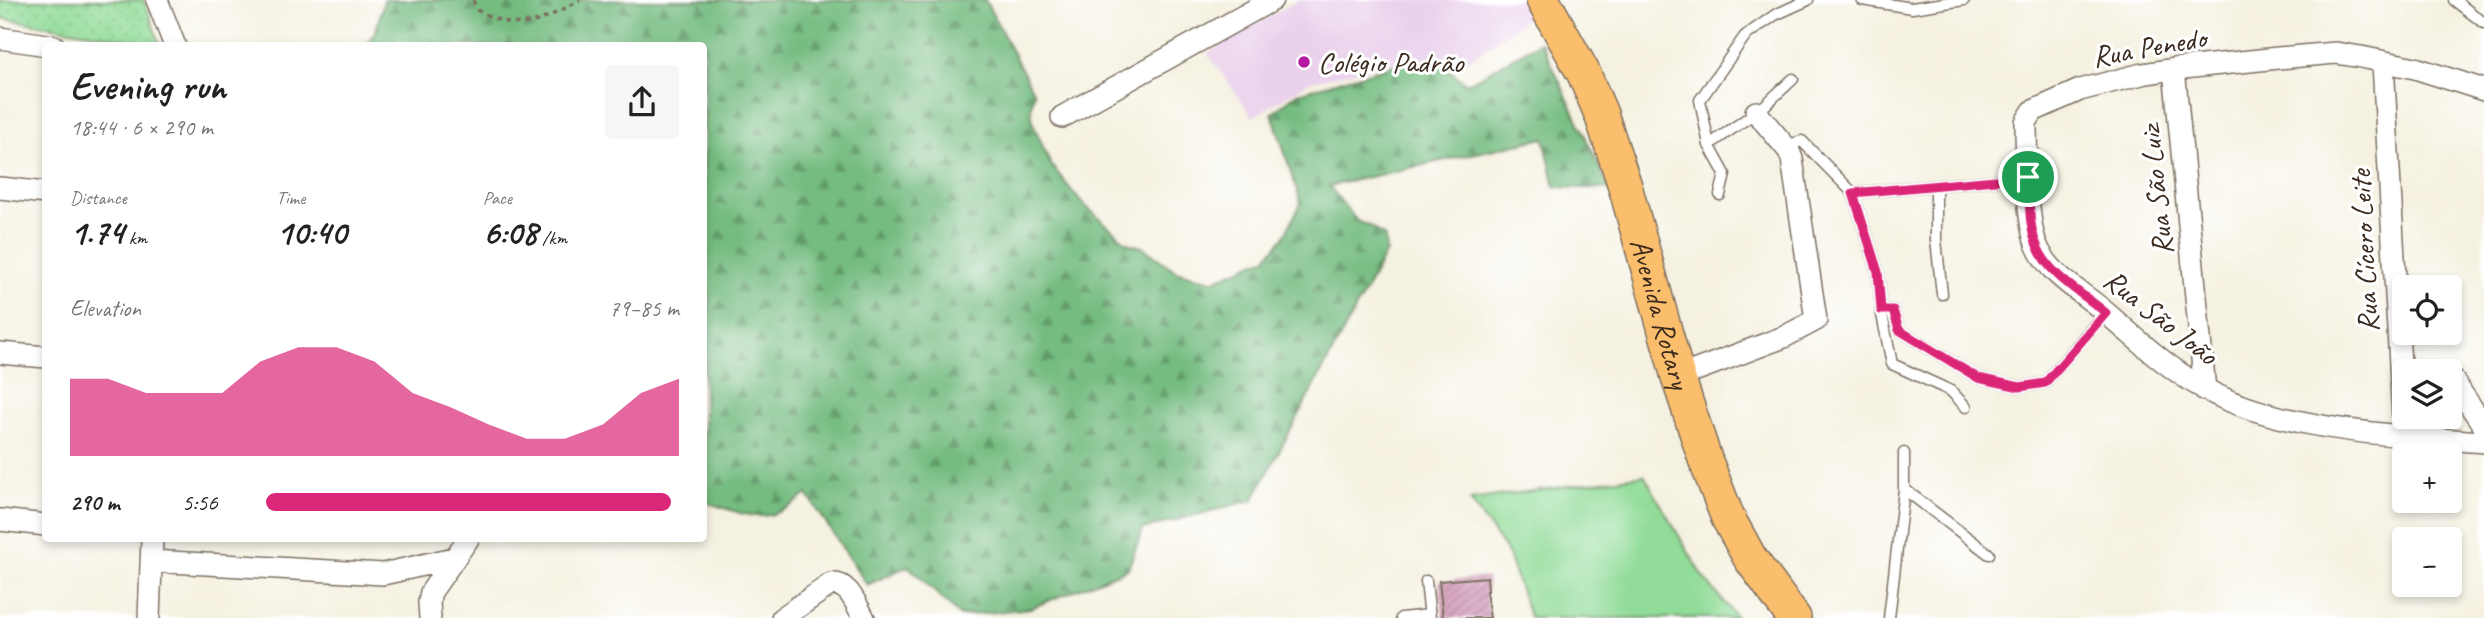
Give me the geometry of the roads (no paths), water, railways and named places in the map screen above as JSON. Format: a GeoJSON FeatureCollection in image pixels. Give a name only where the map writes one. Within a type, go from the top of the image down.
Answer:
{"type":"FeatureCollection","features":[{"type":"Feature","properties":{"kind":"main road","name":"Avenida Rotary"},"geometry":{"type":"LineString","coordinates":[[1543,0],[1584,74],[1601,114],[1625,186],[1678,377],[1701,449],[1728,518],[1750,558],[1794,618]]}},
{"type":"Feature","properties":{"kind":"street"},"geometry":{"type":"LineString","coordinates":[[158,0],[178,42]]}},
{"type":"Feature","properties":{"kind":"street"},"geometry":{"type":"LineString","coordinates":[[1062,117],[1272,0]]}},
{"type":"Feature","properties":{"kind":"street"},"geometry":{"type":"LineString","coordinates":[[0,38],[42,44]]}},
{"type":"Feature","properties":{"kind":"street","name":"Rua Penedo"},"geometry":{"type":"LineString","coordinates":[[2033,111],[2080,90],[2142,74],[2336,53],[2415,68],[2484,90]]}},
{"type":"Feature","properties":{"kind":"street","name":"Rua Cícero Leite"},"geometry":{"type":"LineString","coordinates":[[2383,63],[2401,359]]}},
{"type":"Feature","properties":{"kind":"street","name":"Rua São Luiz"},"geometry":{"type":"LineString","coordinates":[[2174,69],[2205,390]]}},
{"type":"Feature","properties":{"kind":"street","name":"Rua São João"},"geometry":{"type":"LineString","coordinates":[[2033,111],[2026,122],[2028,177],[2033,232],[2043,259],[2063,279],[2158,357],[2205,390],[2286,419],[2404,436],[2484,442]]}},
{"type":"Feature","properties":{"kind":"street"},"geometry":{"type":"LineString","coordinates":[[1678,377],[1784,337],[1816,320],[1801,232],[1796,172],[1784,145],[1756,112]]}},
{"type":"Feature","properties":{"kind":"street"},"geometry":{"type":"LineString","coordinates":[[0,188],[42,193]]}},
{"type":"Feature","properties":{"kind":"street"},"geometry":{"type":"LineString","coordinates":[[0,353],[42,357]]}},
{"type":"Feature","properties":{"kind":"street"},"geometry":{"type":"LineString","coordinates":[[2462,394],[2484,426]]}},
{"type":"Feature","properties":{"kind":"street","name":"Rua Cícero Leite"},"geometry":{"type":"LineString","coordinates":[[2404,429],[2404,436]]}},
{"type":"Feature","properties":{"kind":"street"},"geometry":{"type":"LineString","coordinates":[[0,520],[42,525]]}},
{"type":"Feature","properties":{"kind":"street"},"geometry":{"type":"LineString","coordinates":[[149,618],[152,542]]}},
{"type":"Feature","properties":{"kind":"street"},"geometry":{"type":"LineString","coordinates":[[430,618],[431,592],[466,542]]}},
{"type":"Feature","properties":{"kind":"street"},"geometry":{"type":"LineString","coordinates":[[152,561],[383,574],[454,558]]}},
{"type":"Feature","properties":{"kind":"street"},"geometry":{"type":"LineString","coordinates":[[782,618],[836,583],[846,588],[864,618]]}},
{"type":"Feature","properties":{"kind":"lane"},"geometry":{"type":"LineString","coordinates":[[1720,195],[1725,174],[1709,145],[1700,100],[1745,36],[1775,15],[1808,0]]}},
{"type":"Feature","properties":{"kind":"lane"},"geometry":{"type":"LineString","coordinates":[[1862,0],[1912,8],[1964,0]]}},
{"type":"Feature","properties":{"kind":"lane"},"geometry":{"type":"LineString","coordinates":[[2454,0],[2484,23]]}},
{"type":"Feature","properties":{"kind":"lane"},"geometry":{"type":"LineString","coordinates":[[1709,145],[1756,112],[1793,79]]}},
{"type":"Feature","properties":{"kind":"lane"},"geometry":{"type":"LineString","coordinates":[[1784,145],[1802,141],[1853,193],[1878,272],[1881,310],[1892,365],[1951,391],[1966,407]]}},
{"type":"Feature","properties":{"kind":"lane"},"geometry":{"type":"LineString","coordinates":[[1853,193],[2028,177]]}},
{"type":"Feature","properties":{"kind":"lane"},"geometry":{"type":"LineString","coordinates":[[1936,187],[1936,240],[1942,294]]}},
{"type":"Feature","properties":{"kind":"lane"},"geometry":{"type":"LineString","coordinates":[[1881,310],[1893,310],[1899,330],[1978,378],[2020,387],[2045,383],[2106,313]]}},
{"type":"Feature","properties":{"kind":"lane"},"geometry":{"type":"LineString","coordinates":[[1889,618],[1905,489],[1904,453]]}},
{"type":"Feature","properties":{"kind":"lane"},"geometry":{"type":"LineString","coordinates":[[1905,489],[1989,554]]}},
{"type":"Feature","properties":{"kind":"lane"},"geometry":{"type":"LineString","coordinates":[[1401,618],[1429,616],[1426,581]]}},
{"type":"Feature","properties":{"kind":"place","name":"Colégio Padrão"},"geometry":{"type":"Point","coordinates":[1304,62]}}]}
